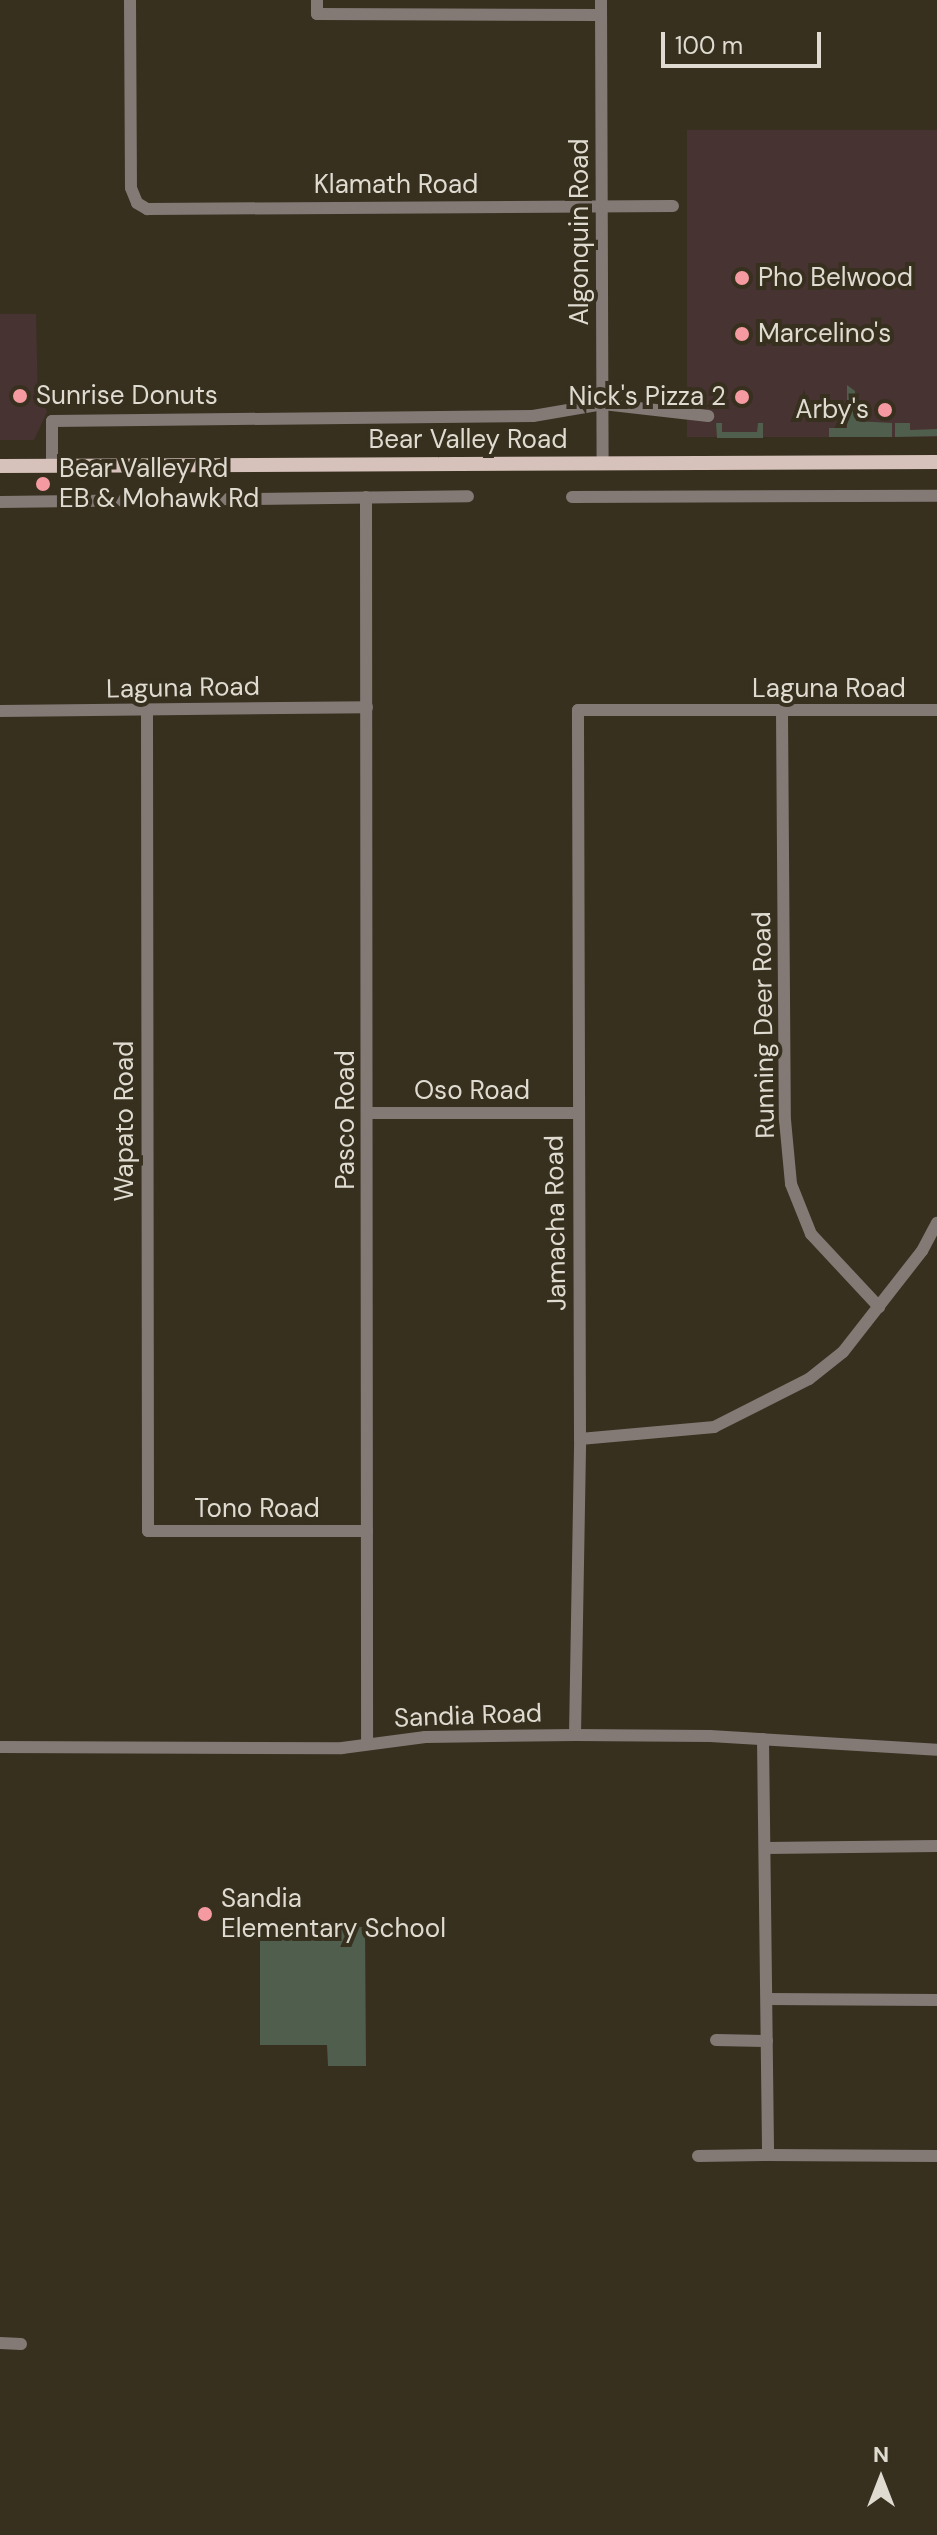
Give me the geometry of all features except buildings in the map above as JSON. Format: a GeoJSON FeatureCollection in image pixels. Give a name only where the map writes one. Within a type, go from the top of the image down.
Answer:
{"type":"FeatureCollection","features":[{"type":"Feature","properties":{"kind":"main road","name":"Bear Valley Road"},"geometry":{"type":"LineString","coordinates":[[0,466],[937,462]]}},
{"type":"Feature","properties":{"kind":"street","name":"Klamath Road"},"geometry":{"type":"LineString","coordinates":[[130,0],[131,188],[137,203],[147,209],[673,206]]}},
{"type":"Feature","properties":{"kind":"street"},"geometry":{"type":"LineString","coordinates":[[317,0],[317,14],[601,15]]}},
{"type":"Feature","properties":{"kind":"street","name":"Algonquin Road"},"geometry":{"type":"LineString","coordinates":[[601,0],[603,463]]}},
{"type":"Feature","properties":{"kind":"street"},"geometry":{"type":"LineString","coordinates":[[52,466],[52,421],[533,416],[603,404],[708,416]]}},
{"type":"Feature","properties":{"kind":"street"},"geometry":{"type":"LineString","coordinates":[[0,502],[468,496]]}},
{"type":"Feature","properties":{"kind":"street"},"geometry":{"type":"LineString","coordinates":[[572,497],[937,496]]}},
{"type":"Feature","properties":{"kind":"street","name":"Pasco Road"},"geometry":{"type":"LineString","coordinates":[[366,497],[367,1743]]}},
{"type":"Feature","properties":{"kind":"street","name":"Laguna Road"},"geometry":{"type":"LineString","coordinates":[[0,711],[367,707]]}},
{"type":"Feature","properties":{"kind":"street","name":"Laguna Road"},"geometry":{"type":"LineString","coordinates":[[578,710],[937,710]]}},
{"type":"Feature","properties":{"kind":"street","name":"Jamacha Road"},"geometry":{"type":"LineString","coordinates":[[575,1735],[580,1439],[578,710]]}},
{"type":"Feature","properties":{"kind":"street","name":"Wapato Road"},"geometry":{"type":"LineString","coordinates":[[147,711],[148,1531]]}},
{"type":"Feature","properties":{"kind":"street","name":"Running Deer Road"},"geometry":{"type":"LineString","coordinates":[[782,711],[785,1120],[791,1184],[811,1234],[879,1307]]}},
{"type":"Feature","properties":{"kind":"street","name":"Oso Road"},"geometry":{"type":"LineString","coordinates":[[368,1113],[577,1113]]}},
{"type":"Feature","properties":{"kind":"street"},"geometry":{"type":"LineString","coordinates":[[580,1439],[714,1427],[809,1379],[843,1352],[879,1307],[937,1223]]}},
{"type":"Feature","properties":{"kind":"street","name":"Tono Road"},"geometry":{"type":"LineString","coordinates":[[148,1531],[367,1531]]}},
{"type":"Feature","properties":{"kind":"street","name":"Sandia Road"},"geometry":{"type":"LineString","coordinates":[[0,1747],[342,1748],[425,1737],[575,1735],[763,1739],[937,1750]]}},
{"type":"Feature","properties":{"kind":"street"},"geometry":{"type":"LineString","coordinates":[[763,1739],[768,2155]]}},
{"type":"Feature","properties":{"kind":"street"},"geometry":{"type":"LineString","coordinates":[[766,1848],[937,1846]]}},
{"type":"Feature","properties":{"kind":"street"},"geometry":{"type":"LineString","coordinates":[[767,1999],[937,2000]]}},
{"type":"Feature","properties":{"kind":"street"},"geometry":{"type":"LineString","coordinates":[[716,2040],[767,2041]]}},
{"type":"Feature","properties":{"kind":"street"},"geometry":{"type":"LineString","coordinates":[[698,2156],[937,2156]]}},
{"type":"Feature","properties":{"kind":"street"},"geometry":{"type":"LineString","coordinates":[[0,2343],[21,2344]]}},
{"type":"Feature","properties":{"kind":"shaded area"},"geometry":{"type":"Polygon","coordinates":[[[687,130],[937,130],[937,437],[687,437],[687,130]]]}},
{"type":"Feature","properties":{"kind":"shaded area"},"geometry":{"type":"Polygon","coordinates":[[[0,314],[36,314],[38,402],[44,403],[47,412],[34,440],[0,440],[0,314]]]}},
{"type":"Feature","properties":{"kind":"green space"},"geometry":{"type":"Polygon","coordinates":[[[847,385],[855,391],[856,421],[892,423],[892,437],[829,437],[829,428],[847,428],[847,385]]]}},
{"type":"Feature","properties":{"kind":"green space"},"geometry":{"type":"Polygon","coordinates":[[[716,423],[722,423],[722,432],[757,432],[758,423],[763,423],[763,438],[717,438],[716,423]]]}},
{"type":"Feature","properties":{"kind":"green space"},"geometry":{"type":"Polygon","coordinates":[[[895,423],[910,423],[910,430],[937,429],[937,436],[895,437],[895,423]]]}},
{"type":"Feature","properties":{"kind":"green space"},"geometry":{"type":"Polygon","coordinates":[[[365,1927],[366,2066],[328,2066],[327,2045],[260,2045],[260,1928],[365,1927]]]}},
{"type":"Feature","properties":{"kind":"place","name":"Pho Belwood"},"geometry":{"type":"Point","coordinates":[742,278]}},
{"type":"Feature","properties":{"kind":"place","name":"Marcelino's"},"geometry":{"type":"Point","coordinates":[742,334]}},
{"type":"Feature","properties":{"kind":"place","name":"Sunrise Donuts"},"geometry":{"type":"Point","coordinates":[20,396]}},
{"type":"Feature","properties":{"kind":"place","name":"Nick's Pizza 2"},"geometry":{"type":"Point","coordinates":[742,397]}},
{"type":"Feature","properties":{"kind":"place","name":"Arby's"},"geometry":{"type":"Point","coordinates":[885,410]}},
{"type":"Feature","properties":{"kind":"place","name":"Bear Valley Rd EB & Mohawk Rd"},"geometry":{"type":"Point","coordinates":[43,484]}},
{"type":"Feature","properties":{"kind":"place","name":"Sandia Elementary School"},"geometry":{"type":"Point","coordinates":[205,1914]}}]}
